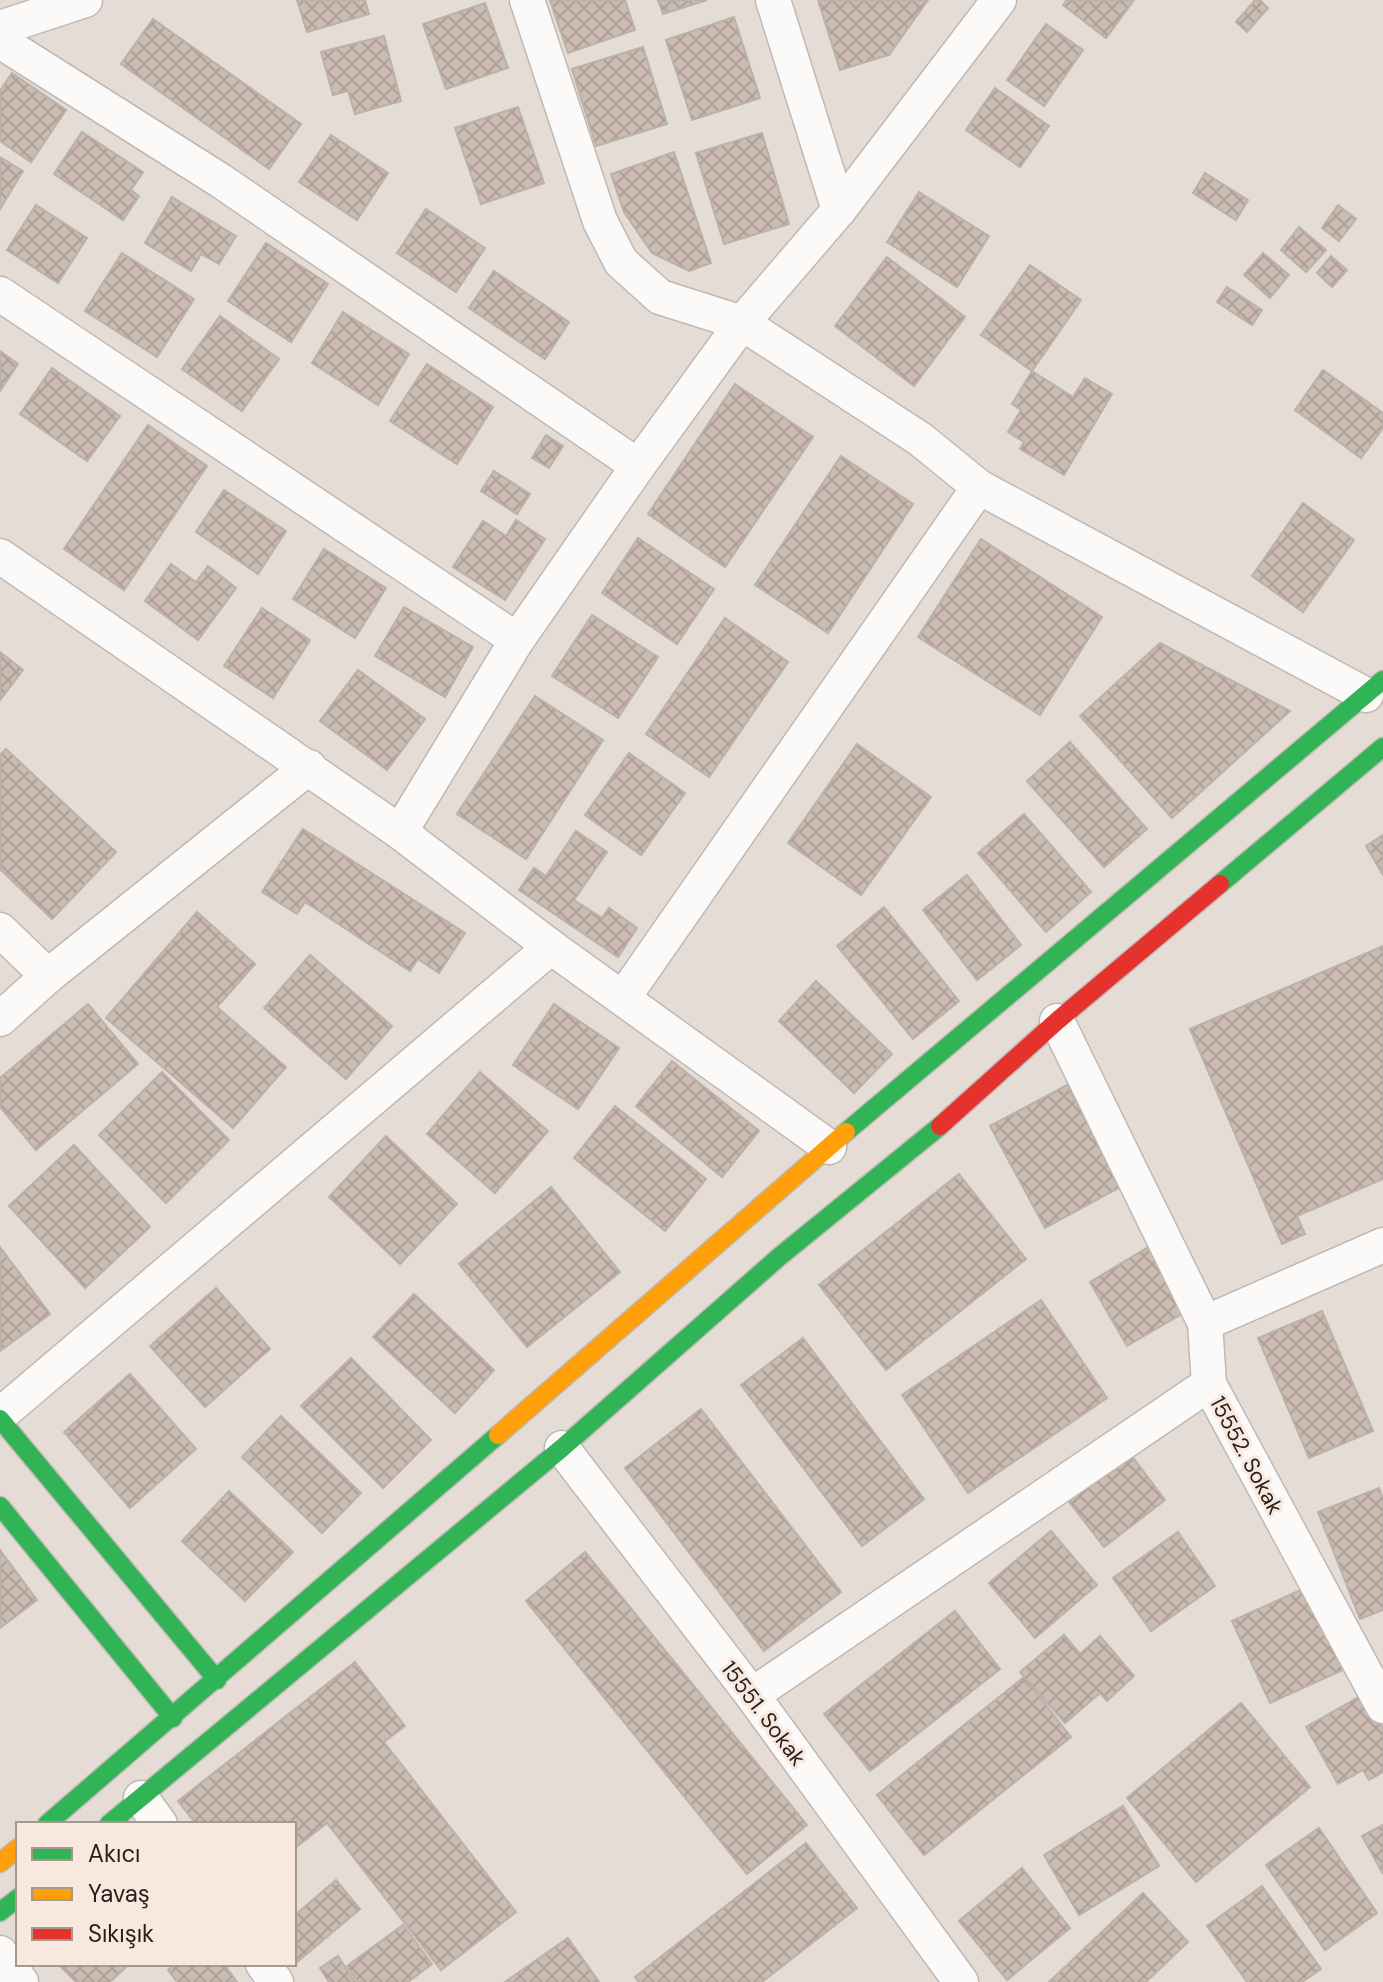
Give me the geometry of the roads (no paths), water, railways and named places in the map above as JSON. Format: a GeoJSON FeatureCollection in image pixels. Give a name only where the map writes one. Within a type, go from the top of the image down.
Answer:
{"type":"FeatureCollection","features":[{"type":"Feature","properties":{"kind":"main road"},"geometry":{"type":"LineString","coordinates":[[49,1822],[829,1147],[1374,688]]}},
{"type":"Feature","properties":{"kind":"main road"},"geometry":{"type":"LineString","coordinates":[[115,1822],[150,1811],[779,1257],[953,1115],[1057,1021],[1383,747]]}},
{"type":"Feature","properties":{"kind":"main road"},"geometry":{"type":"LineString","coordinates":[[0,1417],[217,1680]]}},
{"type":"Feature","properties":{"kind":"main road"},"geometry":{"type":"LineString","coordinates":[[0,1506],[173,1718]]}},
{"type":"Feature","properties":{"kind":"main road"},"geometry":{"type":"LineString","coordinates":[[0,1863],[16,1850]]}},
{"type":"Feature","properties":{"kind":"main road"},"geometry":{"type":"LineString","coordinates":[[0,1912],[16,1900]]}},
{"type":"Feature","properties":{"kind":"street"},"geometry":{"type":"LineString","coordinates":[[0,28],[85,0]]}},
{"type":"Feature","properties":{"kind":"street"},"geometry":{"type":"LineString","coordinates":[[527,0],[600,221],[621,262],[660,297],[742,323],[920,439],[979,487],[1374,688]]}},
{"type":"Feature","properties":{"kind":"street"},"geometry":{"type":"LineString","coordinates":[[773,0],[839,210]]}},
{"type":"Feature","properties":{"kind":"street"},"geometry":{"type":"LineString","coordinates":[[400,832],[517,640],[638,466],[742,323],[839,210],[999,0]]}},
{"type":"Feature","properties":{"kind":"street"},"geometry":{"type":"LineString","coordinates":[[0,41],[221,181],[638,466]]}},
{"type":"Feature","properties":{"kind":"street"},"geometry":{"type":"LineString","coordinates":[[0,294],[517,640]]}},
{"type":"Feature","properties":{"kind":"street"},"geometry":{"type":"LineString","coordinates":[[623,998],[979,487]]}},
{"type":"Feature","properties":{"kind":"street"},"geometry":{"type":"LineString","coordinates":[[0,556],[309,767],[551,947],[829,1147]]}},
{"type":"Feature","properties":{"kind":"street"},"geometry":{"type":"LineString","coordinates":[[0,1019],[48,976],[309,767]]}},
{"type":"Feature","properties":{"kind":"street"},"geometry":{"type":"LineString","coordinates":[[0,930],[48,976]]}},
{"type":"Feature","properties":{"kind":"street"},"geometry":{"type":"LineString","coordinates":[[0,1417],[551,947]]}},
{"type":"Feature","properties":{"kind":"street","name":"15552. Sokak"},"geometry":{"type":"LineString","coordinates":[[1057,1021],[1205,1323],[1209,1384],[1383,1706]]}},
{"type":"Feature","properties":{"kind":"street"},"geometry":{"type":"LineString","coordinates":[[1205,1323],[1383,1245]]}},
{"type":"Feature","properties":{"kind":"street"},"geometry":{"type":"LineString","coordinates":[[752,1695],[1209,1384]]}},
{"type":"Feature","properties":{"kind":"street","name":"15551. Sokak"},"geometry":{"type":"LineString","coordinates":[[562,1448],[752,1695],[961,1982]]}},
{"type":"Feature","properties":{"kind":"street"},"geometry":{"type":"LineString","coordinates":[[0,1953],[21,1982]]}}]}
